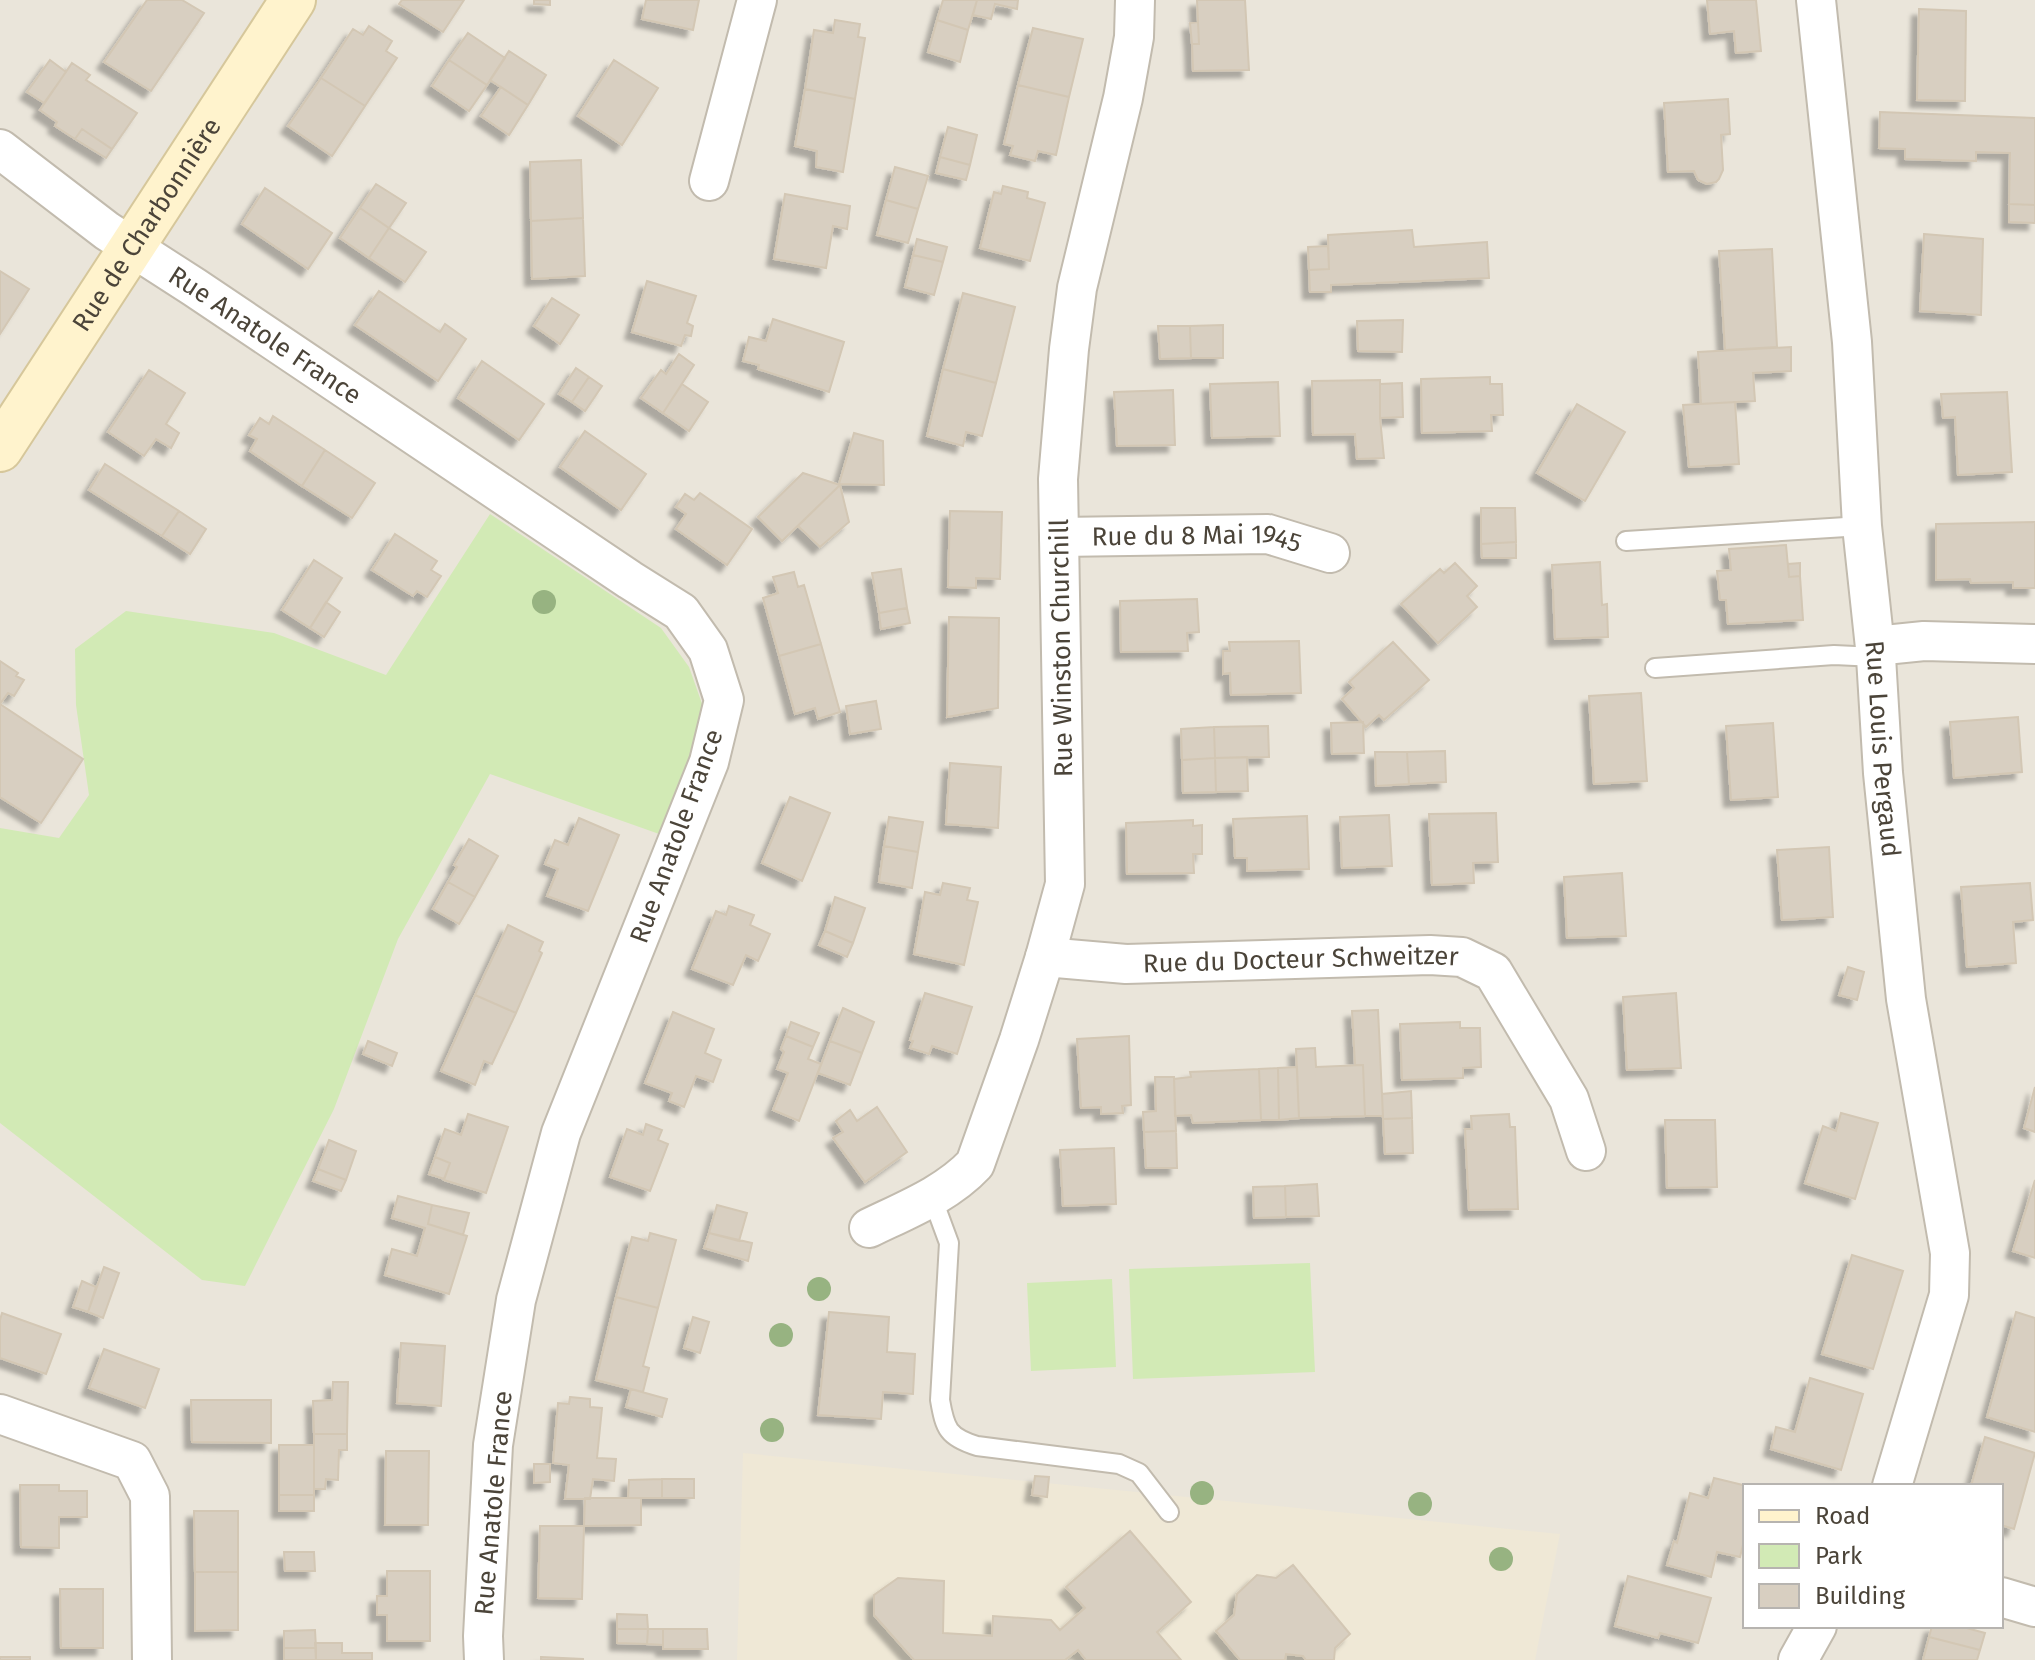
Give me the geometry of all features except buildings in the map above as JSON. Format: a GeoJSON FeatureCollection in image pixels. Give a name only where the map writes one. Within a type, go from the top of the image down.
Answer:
{"type":"FeatureCollection","features":[{"type":"Feature","properties":{"kind":"street","name":"Rue de Charbonnière"},"geometry":{"type":"LineString","coordinates":[[0,449],[293,0]]}},
{"type":"Feature","properties":{"kind":"street"},"geometry":{"type":"LineString","coordinates":[[709,181],[757,0]]}},
{"type":"Feature","properties":{"kind":"street","name":"Rue Winston Churchill"},"geometry":{"type":"LineString","coordinates":[[869,1228],[932,1197],[963,1177],[975,1164],[1045,957],[1065,884],[1058,479],[1077,288],[1123,98],[1134,37],[1135,0]]}},
{"type":"Feature","properties":{"kind":"street","name":"Rue Louis Pergaud"},"geometry":{"type":"LineString","coordinates":[[1816,0],[1852,342],[1862,526],[1906,999],[1950,1253],[1949,1295],[1893,1484]]}},
{"type":"Feature","properties":{"kind":"street","name":"Rue Anatole France"},"geometry":{"type":"LineString","coordinates":[[0,149],[107,231],[681,612],[708,650],[724,700],[709,762],[561,1133],[516,1300],[493,1445],[484,1660]]}},
{"type":"Feature","properties":{"kind":"street","name":"Rue du 8 Mai 1945"},"geometry":{"type":"LineString","coordinates":[[1059,537],[1268,534],[1330,553]]}},
{"type":"Feature","properties":{"kind":"street"},"geometry":{"type":"LineString","coordinates":[[1875,652],[1924,641],[2035,644]]}},
{"type":"Feature","properties":{"kind":"street","name":"Rue du Docteur Schweitzer"},"geometry":{"type":"LineString","coordinates":[[1045,957],[1126,964],[1430,955],[1462,957],[1493,972],[1569,1099],[1586,1151]]}},
{"type":"Feature","properties":{"kind":"street"},"geometry":{"type":"LineString","coordinates":[[0,1414],[132,1461],[150,1496],[152,1660]]}},
{"type":"Feature","properties":{"kind":"street"},"geometry":{"type":"LineString","coordinates":[[2003,1598],[2035,1607]]}},
{"type":"Feature","properties":{"kind":"street"},"geometry":{"type":"LineString","coordinates":[[1798,1660],[1816,1628]]}},
{"type":"Feature","properties":{"kind":"lane"},"geometry":{"type":"LineString","coordinates":[[1626,541],[1862,526]]}},
{"type":"Feature","properties":{"kind":"lane"},"geometry":{"type":"LineString","coordinates":[[1655,668],[1875,652]]}},
{"type":"Feature","properties":{"kind":"lane"},"geometry":{"type":"LineString","coordinates":[[932,1197],[949,1243],[940,1400],[944,1423],[958,1440],[977,1446],[1119,1464],[1139,1473],[1169,1512]]}},
{"type":"Feature","properties":{"kind":"shaded area"},"geometry":{"type":"Polygon","coordinates":[[[0,0],[2035,0],[2035,1660],[0,1660],[0,0]]]}},
{"type":"Feature","properties":{"kind":"shaded area"},"geometry":{"type":"Polygon","coordinates":[[[743,1453],[1560,1534],[1535,1660],[737,1660],[743,1453]]]}},
{"type":"Feature","properties":{"kind":"green space"},"geometry":{"type":"Polygon","coordinates":[[[490,514],[661,628],[689,667],[706,715],[662,835],[490,774],[398,939],[334,1109],[245,1286],[202,1280],[0,1123],[0,828],[59,838],[89,795],[76,705],[75,649],[126,611],[274,633],[386,675],[490,514]]]}},
{"type":"Feature","properties":{"kind":"green space"},"geometry":{"type":"Polygon","coordinates":[[[1310,1263],[1315,1372],[1133,1379],[1129,1269],[1310,1263]]]}},
{"type":"Feature","properties":{"kind":"green space"},"geometry":{"type":"Polygon","coordinates":[[[1112,1279],[1116,1367],[1031,1371],[1027,1283],[1112,1279]]]}}]}
